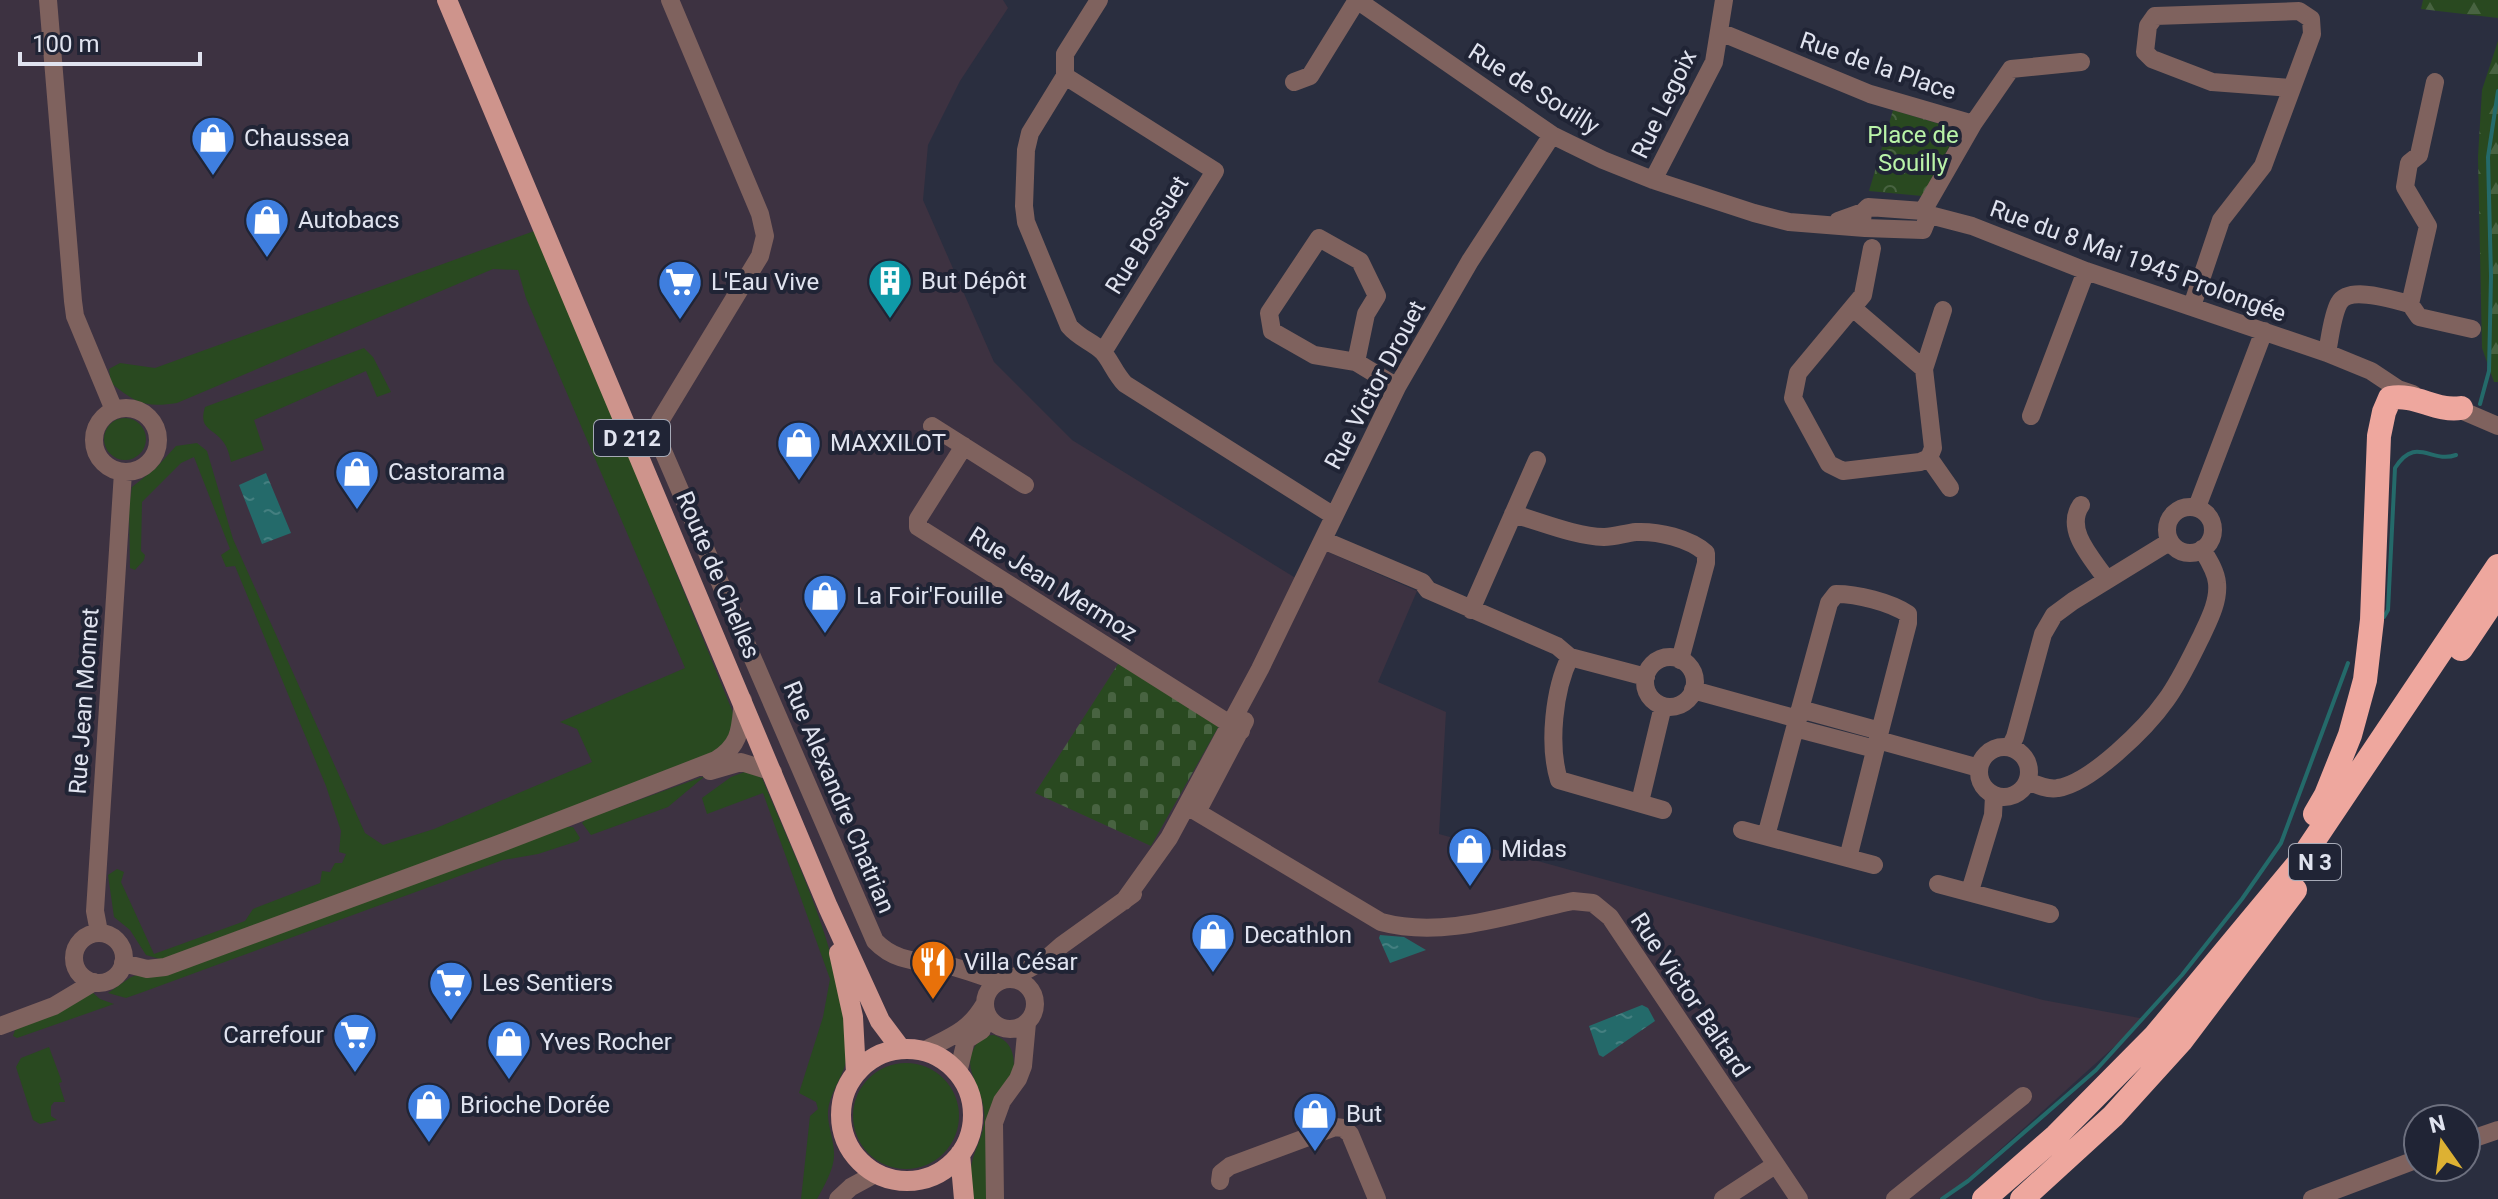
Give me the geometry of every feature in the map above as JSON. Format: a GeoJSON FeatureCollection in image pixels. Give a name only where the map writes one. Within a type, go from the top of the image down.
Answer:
{"type":"FeatureCollection","features":[{"type":"Feature","properties":{"kind":"highway"},"geometry":{"type":"LineString","coordinates":[[2298,864],[2301,839],[2326,795],[2350,735],[2365,680],[2372,620],[2379,436],[2384,412],[2390,398],[2402,396],[2445,410],[2461,408]]}},
{"type":"Feature","properties":{"kind":"highway","name":"N 3"},"geometry":{"type":"LineString","coordinates":[[1984,1199],[2056,1136],[2155,1036],[2298,864],[2498,566]]}},
{"type":"Feature","properties":{"kind":"highway","name":"N 3"},"geometry":{"type":"LineString","coordinates":[[2022,1199],[2113,1116],[2181,1041],[2269,927],[2498,594]]}},
{"type":"Feature","properties":{"kind":"main road","name":"Route de Chelles"},"geometry":{"type":"LineString","coordinates":[[447,0],[828,907],[880,1021],[901,1049]]}},
{"type":"Feature","properties":{"kind":"main road","name":"Route de Chelles"},"geometry":{"type":"LineString","coordinates":[[828,907],[853,1017],[856,1073]]}},
{"type":"Feature","properties":{"kind":"main road"},"geometry":{"type":"LineString","coordinates":[[885,1177],[926,1179],[945,1169],[969,1139],[973,1113],[970,1096],[958,1073],[936,1056],[923,1051],[901,1049],[876,1056],[849,1082],[841,1105],[842,1129],[857,1160],[885,1177],[908,1199]]}},
{"type":"Feature","properties":{"kind":"main road"},"geometry":{"type":"LineString","coordinates":[[960,1154],[964,1199]]}},
{"type":"Feature","properties":{"kind":"street"},"geometry":{"type":"LineString","coordinates":[[48,0],[66,245],[75,316],[114,410]]}},
{"type":"Feature","properties":{"kind":"street","name":"Rue Alexandre Chatrian"},"geometry":{"type":"LineString","coordinates":[[670,0],[760,214],[765,236],[760,256],[660,421],[657,432],[660,444],[875,941],[886,952],[905,961],[953,967],[968,972],[995,990]]}},
{"type":"Feature","properties":{"kind":"street"},"geometry":{"type":"LineString","coordinates":[[1099,0],[1065,54],[1065,76],[1030,133],[1026,150],[1026,222],[1069,326],[1103,352],[1113,372],[1125,384],[1334,516]]}},
{"type":"Feature","properties":{"kind":"street"},"geometry":{"type":"LineString","coordinates":[[1294,82],[1310,76],[1357,0]]}},
{"type":"Feature","properties":{"kind":"street","name":"Rue de Souilly"},"geometry":{"type":"LineString","coordinates":[[1357,0],[1552,135],[1653,180],[1789,222],[1832,224],[1870,232],[1924,218],[1957,223]]}},
{"type":"Feature","properties":{"kind":"street","name":"Rue Legoix"},"geometry":{"type":"LineString","coordinates":[[1653,180],[1714,62],[1724,0]]}},
{"type":"Feature","properties":{"kind":"street"},"geometry":{"type":"LineString","coordinates":[[2192,306],[2221,220],[2263,166],[2292,88],[2312,34],[2311,19],[2299,11],[2155,16],[2148,26],[2145,52],[2152,59],[2212,82],[2292,88]]}},
{"type":"Feature","properties":{"kind":"street","name":"Rue de la Place"},"geometry":{"type":"LineString","coordinates":[[1720,32],[1870,94],[1973,124],[1924,218]]}},
{"type":"Feature","properties":{"kind":"street"},"geometry":{"type":"LineString","coordinates":[[1973,124],[2011,69],[2081,62]]}},
{"type":"Feature","properties":{"kind":"street","name":"Rue Bossuet"},"geometry":{"type":"LineString","coordinates":[[1065,76],[1215,171],[1103,352]]}},
{"type":"Feature","properties":{"kind":"street"},"geometry":{"type":"LineString","coordinates":[[2410,304],[2428,226],[2405,187],[2409,163],[2419,155],[2435,82]]}},
{"type":"Feature","properties":{"kind":"street","name":"Rue Victor Drouet"},"geometry":{"type":"LineString","coordinates":[[923,1051],[974,1022],[995,990],[1046,959],[1124,901],[1192,809],[1235,728],[1260,669],[1397,387],[1470,261],[1552,135]]}},
{"type":"Feature","properties":{"kind":"street","name":"Rue du 8 Mai 1945 Prolongée"},"geometry":{"type":"LineString","coordinates":[[1957,223],[1972,226],[2086,271],[2327,353],[2371,371],[2398,389],[2461,408],[2498,428]]}},
{"type":"Feature","properties":{"kind":"street"},"geometry":{"type":"LineString","coordinates":[[1870,232],[1863,295],[1798,373],[1793,398],[1829,464],[1843,471],[1920,462],[1929,458],[1933,448],[1924,369],[1943,310]]}},
{"type":"Feature","properties":{"kind":"street"},"geometry":{"type":"LineString","coordinates":[[1356,362],[1366,314],[1377,296],[1360,261],[1319,238],[1269,313],[1272,331],[1314,355],[1356,362],[1397,387]]}},
{"type":"Feature","properties":{"kind":"street"},"geometry":{"type":"LineString","coordinates":[[2031,416],[2086,271]]}},
{"type":"Feature","properties":{"kind":"street"},"geometry":{"type":"LineString","coordinates":[[2327,353],[2339,303],[2347,296],[2358,293],[2410,304],[2419,317],[2472,329]]}},
{"type":"Feature","properties":{"kind":"street"},"geometry":{"type":"LineString","coordinates":[[1854,309],[1924,369]]}},
{"type":"Feature","properties":{"kind":"street"},"geometry":{"type":"LineString","coordinates":[[2197,507],[2264,331]]}},
{"type":"Feature","properties":{"kind":"street","name":"Rue du 8 Mai 1945 Prolongée"},"geometry":{"type":"LineString","coordinates":[[2303,347],[2320,361],[2365,381],[2390,398],[2498,428]]}},
{"type":"Feature","properties":{"kind":"street"},"geometry":{"type":"LineString","coordinates":[[114,410],[139,410],[151,420],[158,434],[156,451],[151,460],[133,471],[123,472],[105,464],[95,448],[95,430],[114,410]]}},
{"type":"Feature","properties":{"kind":"street"},"geometry":{"type":"LineString","coordinates":[[932,426],[1025,485]]}},
{"type":"Feature","properties":{"kind":"street","name":"Rue Jean Mermoz"},"geometry":{"type":"LineString","coordinates":[[964,446],[918,519],[918,527],[1235,728]]}},
{"type":"Feature","properties":{"kind":"street"},"geometry":{"type":"LineString","coordinates":[[1929,458],[1950,488]]}},
{"type":"Feature","properties":{"kind":"street"},"geometry":{"type":"LineString","coordinates":[[1471,610],[1537,460]]}},
{"type":"Feature","properties":{"kind":"street","name":"Rue Jean Monnet"},"geometry":{"type":"LineString","coordinates":[[99,932],[95,911],[123,472]]}},
{"type":"Feature","properties":{"kind":"street"},"geometry":{"type":"LineString","coordinates":[[2081,505],[2075,514],[2074,528],[2107,580]]}},
{"type":"Feature","properties":{"kind":"street"},"geometry":{"type":"LineString","coordinates":[[2189,506],[2197,507],[2212,523],[2212,538],[2202,549],[2188,553],[2169,542],[2166,526],[2174,512],[2189,506]]}},
{"type":"Feature","properties":{"kind":"street"},"geometry":{"type":"LineString","coordinates":[[1513,514],[1583,534],[1606,537],[1633,532],[1654,533],[1697,545],[1706,553],[1706,563],[1680,660]]}},
{"type":"Feature","properties":{"kind":"street"},"geometry":{"type":"LineString","coordinates":[[2010,747],[2043,634],[2054,615],[2169,542]]}},
{"type":"Feature","properties":{"kind":"street"},"geometry":{"type":"LineString","coordinates":[[1321,544],[1417,591],[1428,590],[1557,646],[1570,657],[1646,677]]}},
{"type":"Feature","properties":{"kind":"street"},"geometry":{"type":"LineString","coordinates":[[2028,781],[2056,789],[2074,783],[2106,762],[2138,733],[2166,700],[2193,653],[2216,599],[2217,582],[2202,549]]}},
{"type":"Feature","properties":{"kind":"street"},"geometry":{"type":"LineString","coordinates":[[1766,836],[1829,603],[1836,594],[1847,594],[1900,608],[1908,614],[1908,623],[1848,858]]}},
{"type":"Feature","properties":{"kind":"street"},"geometry":{"type":"LineString","coordinates":[[1570,657],[1558,682],[1553,761],[1559,780],[1663,810]]}},
{"type":"Feature","properties":{"kind":"street"},"geometry":{"type":"LineString","coordinates":[[1658,660],[1680,660],[1694,675],[1693,690],[1678,706],[1663,706],[1651,698],[1645,685],[1646,677],[1658,660]]}},
{"type":"Feature","properties":{"kind":"street"},"geometry":{"type":"LineString","coordinates":[[1693,690],[1979,768]]}},
{"type":"Feature","properties":{"kind":"street"},"geometry":{"type":"LineString","coordinates":[[123,963],[147,969],[165,967],[716,760],[728,753],[739,734],[743,700]]}},
{"type":"Feature","properties":{"kind":"street"},"geometry":{"type":"LineString","coordinates":[[1640,802],[1663,706]]}},
{"type":"Feature","properties":{"kind":"street"},"geometry":{"type":"LineString","coordinates":[[2010,747],[2024,756],[2028,764],[2028,781],[2018,794],[2003,798],[1994,796],[1982,785],[1979,768],[1993,749],[2010,747]]}},
{"type":"Feature","properties":{"kind":"street"},"geometry":{"type":"LineString","coordinates":[[496,845],[578,819],[720,767],[741,762],[773,772]]}},
{"type":"Feature","properties":{"kind":"street"},"geometry":{"type":"LineString","coordinates":[[1970,891],[1993,815],[1994,796]]}},
{"type":"Feature","properties":{"kind":"street","name":"Rue Victor Baltard"},"geometry":{"type":"LineString","coordinates":[[1192,809],[1381,922],[1407,929],[1444,928],[1573,901],[1593,903],[1610,917],[1799,1199]]}},
{"type":"Feature","properties":{"kind":"street"},"geometry":{"type":"LineString","coordinates":[[1742,830],[1874,865]]}},
{"type":"Feature","properties":{"kind":"street"},"geometry":{"type":"LineString","coordinates":[[1938,884],[2050,914]]}},
{"type":"Feature","properties":{"kind":"street"},"geometry":{"type":"LineString","coordinates":[[67,998],[78,943],[84,937],[99,932],[119,942],[123,963],[115,976],[101,983],[94,982],[75,967]]}},
{"type":"Feature","properties":{"kind":"street","name":"Rue Victor Drouet"},"geometry":{"type":"LineString","coordinates":[[995,1199],[994,1123],[1002,1101],[1018,1079],[1023,1066],[1027,1023],[1035,1008],[1032,990],[1046,959]]}},
{"type":"Feature","properties":{"kind":"street"},"geometry":{"type":"LineString","coordinates":[[0,1026],[67,998],[94,982]]}},
{"type":"Feature","properties":{"kind":"street"},"geometry":{"type":"LineString","coordinates":[[1023,1054],[1000,1027],[989,1020],[995,990],[1027,985],[1032,990]]}},
{"type":"Feature","properties":{"kind":"street"},"geometry":{"type":"LineString","coordinates":[[958,1073],[966,1040],[978,1031],[1017,1028],[1027,1023]]}},
{"type":"Feature","properties":{"kind":"street"},"geometry":{"type":"LineString","coordinates":[[1895,1199],[2023,1096]]}},
{"type":"Feature","properties":{"kind":"street"},"geometry":{"type":"LineString","coordinates":[[1220,1181],[1221,1173],[1230,1166],[1335,1127],[1343,1128],[1350,1134],[1377,1199]]}},
{"type":"Feature","properties":{"kind":"street"},"geometry":{"type":"LineString","coordinates":[[1723,1199],[1775,1165]]}},
{"type":"Feature","properties":{"kind":"street"},"geometry":{"type":"LineString","coordinates":[[2312,1199],[2402,1165]]}},
{"type":"Feature","properties":{"kind":"street"},"geometry":{"type":"LineString","coordinates":[[838,1199],[851,1187],[885,1177]]}},
{"type":"Feature","properties":{"kind":"shaded area"},"geometry":{"type":"Polygon","coordinates":[[[0,0],[1003,0],[1008,8],[960,81],[928,145],[923,200],[994,362],[1072,440],[1302,582],[1319,548],[1417,591],[1378,682],[1446,712],[1439,834],[2043,1000],[2145,1019],[1965,1181],[1939,1199],[0,1199],[0,0]]]}},
{"type":"Feature","properties":{"kind":"green space"},"geometry":{"type":"Polygon","coordinates":[[[2423,0],[2498,0],[2498,18],[2421,9],[2423,0]]]}},
{"type":"Feature","properties":{"kind":"green space"},"geometry":{"type":"Polygon","coordinates":[[[2498,41],[2498,382],[2494,382],[2482,348],[2478,157],[2482,90],[2498,41]]]}},
{"type":"Feature","properties":{"kind":"green space","name":"Place de Souilly"},"geometry":{"type":"Polygon","coordinates":[[[1893,110],[1950,127],[1955,136],[1922,196],[1869,191],[1893,110]]]}},
{"type":"Feature","properties":{"kind":"green space"},"geometry":{"type":"Polygon","coordinates":[[[537,230],[738,725],[722,753],[163,960],[146,955],[130,930],[114,917],[108,875],[117,869],[124,872],[121,882],[154,954],[245,921],[253,909],[320,883],[322,871],[330,872],[335,863],[342,863],[346,854],[339,852],[341,831],[326,786],[235,566],[226,567],[221,555],[230,549],[194,457],[181,463],[142,502],[141,551],[145,555],[135,570],[130,568],[129,506],[132,487],[156,468],[176,446],[197,443],[207,451],[233,539],[365,833],[383,845],[434,829],[592,762],[577,729],[560,722],[685,668],[526,298],[518,270],[493,269],[177,403],[157,405],[141,402],[111,383],[109,369],[120,363],[155,368],[537,230]]]}},
{"type":"Feature","properties":{"kind":"green space"},"geometry":{"type":"Polygon","coordinates":[[[364,348],[373,357],[391,392],[377,397],[366,371],[254,420],[264,450],[231,462],[224,443],[204,423],[205,407],[364,348]]]}},
{"type":"Feature","properties":{"kind":"green space"},"geometry":{"type":"Polygon","coordinates":[[[125,418],[140,424],[146,439],[140,454],[125,460],[110,454],[104,439],[110,424],[125,418]]]}},
{"type":"Feature","properties":{"kind":"green space"},"geometry":{"type":"Polygon","coordinates":[[[1120,661],[1220,724],[1151,846],[1035,793],[1120,661]]]}},
{"type":"Feature","properties":{"kind":"green space"},"geometry":{"type":"Polygon","coordinates":[[[747,771],[762,778],[805,880],[830,950],[844,1022],[846,1059],[828,1111],[834,1159],[817,1199],[801,1199],[810,1116],[818,1109],[816,1102],[799,1093],[823,1017],[830,979],[763,793],[707,814],[702,798],[731,777],[747,771]]]}},
{"type":"Feature","properties":{"kind":"green space"},"geometry":{"type":"Polygon","coordinates":[[[705,776],[668,807],[591,835],[582,823],[586,819],[705,776]]]}},
{"type":"Feature","properties":{"kind":"green space"},"geometry":{"type":"Polygon","coordinates":[[[573,827],[580,838],[578,841],[538,854],[503,860],[126,998],[108,993],[131,977],[573,827]]]}},
{"type":"Feature","properties":{"kind":"green space"},"geometry":{"type":"Polygon","coordinates":[[[92,992],[114,1004],[17,1038],[13,1036],[15,1030],[92,992]]]}},
{"type":"Feature","properties":{"kind":"green space"},"geometry":{"type":"Polygon","coordinates":[[[994,1035],[1010,1047],[1014,1067],[987,1199],[972,1199],[971,1167],[984,1119],[982,1100],[970,1064],[971,1056],[983,1036],[994,1035]]]}},
{"type":"Feature","properties":{"kind":"green space"},"geometry":{"type":"Polygon","coordinates":[[[49,1047],[62,1082],[59,1083],[65,1102],[54,1102],[51,1106],[51,1116],[57,1120],[40,1124],[33,1120],[16,1067],[21,1058],[49,1047]]]}},
{"type":"Feature","properties":{"kind":"green space"},"geometry":{"type":"Polygon","coordinates":[[[906,1063],[926,1067],[944,1078],[955,1096],[959,1116],[955,1136],[944,1154],[926,1165],[906,1169],[886,1165],[868,1154],[857,1136],[853,1116],[857,1096],[868,1078],[886,1067],[906,1063]]]}},
{"type":"Feature","properties":{"kind":"water"},"geometry":{"type":"Polygon","coordinates":[[[266,473],[291,533],[262,544],[239,485],[266,473]]]}},
{"type":"Feature","properties":{"kind":"water"},"geometry":{"type":"Polygon","coordinates":[[[1380,935],[1404,937],[1426,950],[1390,963],[1380,935]]]}},
{"type":"Feature","properties":{"kind":"water"},"geometry":{"type":"Polygon","coordinates":[[[1642,1005],[1648,1008],[1655,1021],[1603,1057],[1599,1055],[1589,1026],[1642,1005]]]}},
{"type":"Feature","properties":{"kind":"waterway"},"geometry":{"type":"LineString","coordinates":[[2480,404],[2489,371],[2491,276],[2488,157],[2498,91]]}},
{"type":"Feature","properties":{"kind":"waterway"},"geometry":{"type":"LineString","coordinates":[[2384,617],[2388,610],[2395,468],[2410,453],[2456,455]]}},
{"type":"Feature","properties":{"kind":"waterway"},"geometry":{"type":"LineString","coordinates":[[1942,1199],[1968,1181],[2096,1070],[2182,975],[2242,899],[2281,843],[2348,663]]}},
{"type":"Feature","properties":{"kind":"place","name":"Chaussea"},"geometry":{"type":"Point","coordinates":[213,177]}},
{"type":"Feature","properties":{"kind":"place","name":"Autobacs"},"geometry":{"type":"Point","coordinates":[267,259]}},
{"type":"Feature","properties":{"kind":"place","name":"But Dépôt"},"geometry":{"type":"Point","coordinates":[890,320]}},
{"type":"Feature","properties":{"kind":"place","name":"L'Eau Vive"},"geometry":{"type":"Point","coordinates":[680,321]}},
{"type":"Feature","properties":{"kind":"place","name":"MAXXILOT"},"geometry":{"type":"Point","coordinates":[799,482]}},
{"type":"Feature","properties":{"kind":"place","name":"Castorama"},"geometry":{"type":"Point","coordinates":[357,511]}},
{"type":"Feature","properties":{"kind":"place","name":"La Foir'Fouille"},"geometry":{"type":"Point","coordinates":[825,635]}},
{"type":"Feature","properties":{"kind":"place","name":"Midas"},"geometry":{"type":"Point","coordinates":[1470,888]}},
{"type":"Feature","properties":{"kind":"place","name":"Decathlon"},"geometry":{"type":"Point","coordinates":[1213,974]}},
{"type":"Feature","properties":{"kind":"place","name":"Villa César"},"geometry":{"type":"Point","coordinates":[933,1001]}},
{"type":"Feature","properties":{"kind":"place","name":"Les Sentiers"},"geometry":{"type":"Point","coordinates":[451,1022]}},
{"type":"Feature","properties":{"kind":"place","name":"Carrefour"},"geometry":{"type":"Point","coordinates":[355,1074]}},
{"type":"Feature","properties":{"kind":"place","name":"Yves Rocher"},"geometry":{"type":"Point","coordinates":[509,1081]}},
{"type":"Feature","properties":{"kind":"place","name":"Brioche Dorée"},"geometry":{"type":"Point","coordinates":[429,1144]}},
{"type":"Feature","properties":{"kind":"place","name":"But"},"geometry":{"type":"Point","coordinates":[1315,1153]}}]}
